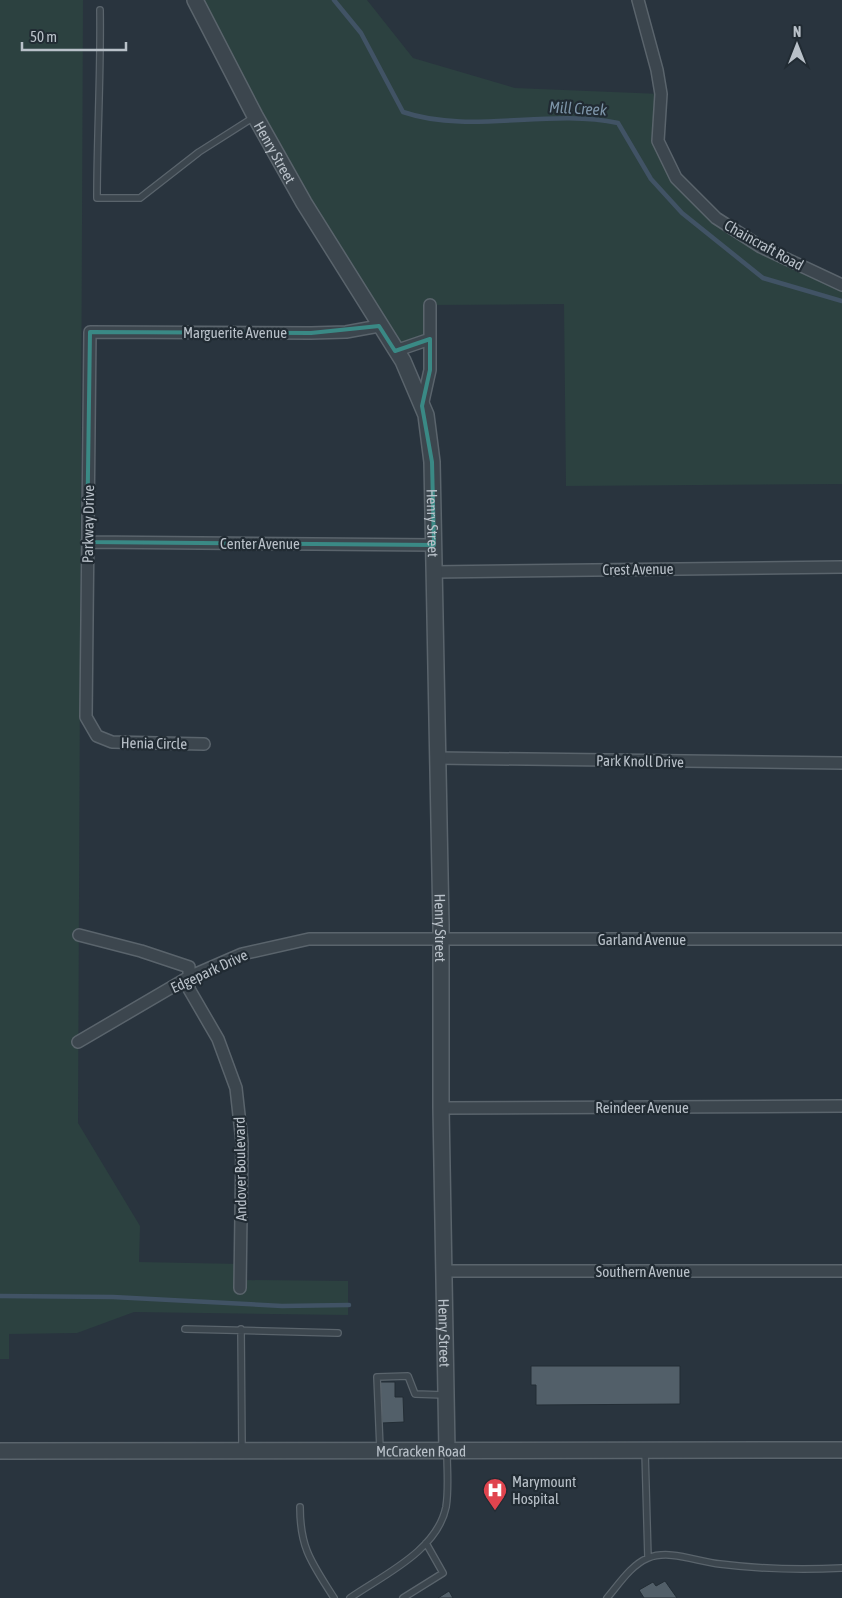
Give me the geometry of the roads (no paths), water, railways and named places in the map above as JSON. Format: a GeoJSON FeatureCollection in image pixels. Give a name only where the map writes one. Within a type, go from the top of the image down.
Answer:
{"type":"FeatureCollection","features":[{"type":"Feature","properties":{"kind":"street","name":"Henry Street"},"geometry":{"type":"LineString","coordinates":[[196,0],[255,116],[304,203],[379,326],[403,361],[426,415],[432,462],[434,545],[447,1452]]}},
{"type":"Feature","properties":{"kind":"street","name":"Chaincraft Road"},"geometry":{"type":"LineString","coordinates":[[638,0],[657,70],[661,94],[658,141],[676,178],[716,218],[761,247],[842,285]]}},
{"type":"Feature","properties":{"kind":"street","name":"Henry Street"},"geometry":{"type":"LineString","coordinates":[[422,406],[430,370],[430,305]]}},
{"type":"Feature","properties":{"kind":"street","name":"Marguerite Avenue"},"geometry":{"type":"LineString","coordinates":[[90,332],[311,333],[346,332],[379,326]]}},
{"type":"Feature","properties":{"kind":"street","name":"Parkway Drive"},"geometry":{"type":"LineString","coordinates":[[86,718],[90,332]]}},
{"type":"Feature","properties":{"kind":"street"},"geometry":{"type":"LineString","coordinates":[[396,351],[430,339]]}},
{"type":"Feature","properties":{"kind":"street","name":"Center Avenue"},"geometry":{"type":"LineString","coordinates":[[87,542],[434,545]]}},
{"type":"Feature","properties":{"kind":"street","name":"Crest Avenue"},"geometry":{"type":"LineString","coordinates":[[434,572],[842,567]]}},
{"type":"Feature","properties":{"kind":"street","name":"Henia Circle"},"geometry":{"type":"LineString","coordinates":[[86,718],[97,736],[112,742],[204,744]]}},
{"type":"Feature","properties":{"kind":"street","name":"Park Knoll Drive"},"geometry":{"type":"LineString","coordinates":[[438,758],[842,763]]}},
{"type":"Feature","properties":{"kind":"street","name":"Andover Boulevard"},"geometry":{"type":"LineString","coordinates":[[78,935],[141,951],[189,967],[189,990],[218,1039],[236,1088],[242,1142],[240,1288]]}},
{"type":"Feature","properties":{"kind":"street","name":"Edgepark Drive"},"geometry":{"type":"LineString","coordinates":[[78,1042],[189,977],[242,954],[309,939],[441,939]]}},
{"type":"Feature","properties":{"kind":"street","name":"Garland Avenue"},"geometry":{"type":"LineString","coordinates":[[441,939],[842,939]]}},
{"type":"Feature","properties":{"kind":"street","name":"Reindeer Avenue"},"geometry":{"type":"LineString","coordinates":[[441,1108],[842,1106]]}},
{"type":"Feature","properties":{"kind":"street","name":"Southern Avenue"},"geometry":{"type":"LineString","coordinates":[[444,1271],[842,1271]]}},
{"type":"Feature","properties":{"kind":"street","name":"McCracken Road"},"geometry":{"type":"LineString","coordinates":[[0,1452],[842,1450]]}},
{"type":"Feature","properties":{"kind":"lane"},"geometry":{"type":"LineString","coordinates":[[100,10],[101,78],[96,116],[97,198],[140,198],[199,152],[255,116]]}},
{"type":"Feature","properties":{"kind":"lane"},"geometry":{"type":"LineString","coordinates":[[185,1329],[338,1333]]}},
{"type":"Feature","properties":{"kind":"lane"},"geometry":{"type":"LineString","coordinates":[[241,1329],[242,1452]]}},
{"type":"Feature","properties":{"kind":"lane"},"geometry":{"type":"LineString","coordinates":[[380,1452],[377,1377],[408,1376],[415,1394],[446,1395]]}},
{"type":"Feature","properties":{"kind":"lane"},"geometry":{"type":"LineString","coordinates":[[645,1450],[648,1558]]}},
{"type":"Feature","properties":{"kind":"lane"},"geometry":{"type":"LineString","coordinates":[[350,1598],[413,1555],[426,1543],[442,1519],[446,1508],[447,1452]]}},
{"type":"Feature","properties":{"kind":"lane"},"geometry":{"type":"LineString","coordinates":[[300,1507],[300,1530],[304,1548],[334,1598]]}},
{"type":"Feature","properties":{"kind":"lane"},"geometry":{"type":"LineString","coordinates":[[403,1598],[443,1573],[426,1543]]}},
{"type":"Feature","properties":{"kind":"lane"},"geometry":{"type":"LineString","coordinates":[[607,1598],[632,1570],[648,1558],[658,1556],[720,1564],[812,1569],[842,1568]]}},
{"type":"Feature","properties":{"kind":"waterway","name":"Mill Creek"},"geometry":{"type":"LineString","coordinates":[[334,0],[361,33],[403,112],[455,121],[482,122],[564,118],[618,123],[651,179],[682,213],[763,278],[842,301]]}},
{"type":"Feature","properties":{"kind":"waterway"},"geometry":{"type":"LineString","coordinates":[[0,1296],[113,1297],[282,1306],[349,1305]]}},
{"type":"Feature","properties":{"kind":"place","name":"Marymount Hospital"},"geometry":{"type":"Point","coordinates":[495,1511]}}]}
